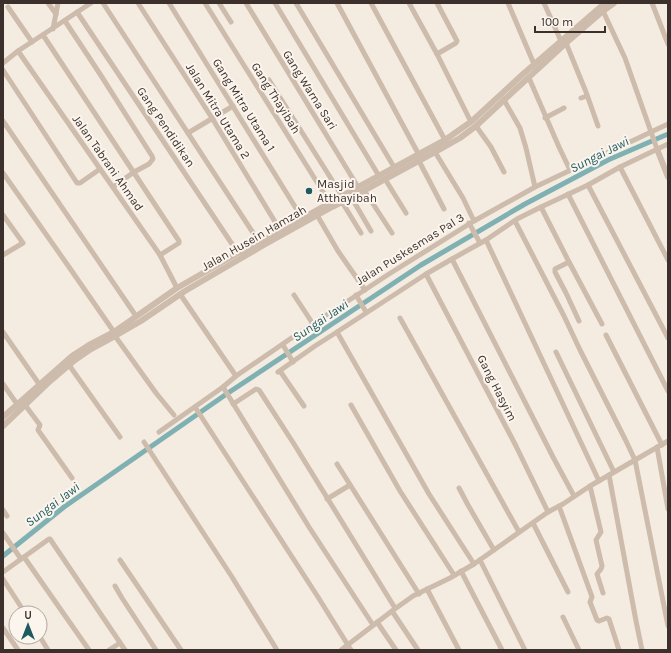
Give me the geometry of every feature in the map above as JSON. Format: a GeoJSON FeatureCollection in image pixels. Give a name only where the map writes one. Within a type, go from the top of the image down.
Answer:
{"type":"FeatureCollection","features":[{"type":"Feature","properties":{"kind":"street"},"geometry":{"type":"LineString","coordinates":[[48,3],[56,14]]}},
{"type":"Feature","properties":{"kind":"street"},"geometry":{"type":"LineString","coordinates":[[53,28],[58,3]]}},
{"type":"Feature","properties":{"kind":"street"},"geometry":{"type":"LineString","coordinates":[[3,63],[91,3]]}},
{"type":"Feature","properties":{"kind":"street"},"geometry":{"type":"LineString","coordinates":[[103,3],[259,242]]}},
{"type":"Feature","properties":{"kind":"street","name":"Jalan Mitra Utama 2"},"geometry":{"type":"LineString","coordinates":[[138,3],[212,118],[280,230]]}},
{"type":"Feature","properties":{"kind":"street","name":"Gang Mitra Utama 1"},"geometry":{"type":"LineString","coordinates":[[169,3],[302,218]]}},
{"type":"Feature","properties":{"kind":"street","name":"Gang Thayibah"},"geometry":{"type":"LineString","coordinates":[[205,3],[330,203]]}},
{"type":"Feature","properties":{"kind":"street"},"geometry":{"type":"LineString","coordinates":[[219,3],[231,22]]}},
{"type":"Feature","properties":{"kind":"street","name":"Gang Warna Sari"},"geometry":{"type":"LineString","coordinates":[[246,3],[358,187]]}},
{"type":"Feature","properties":{"kind":"street"},"geometry":{"type":"LineString","coordinates":[[275,3],[382,177],[406,213]]}},
{"type":"Feature","properties":{"kind":"street"},"geometry":{"type":"LineString","coordinates":[[296,3],[394,167]]}},
{"type":"Feature","properties":{"kind":"street"},"geometry":{"type":"LineString","coordinates":[[337,3],[419,158],[444,209]]}},
{"type":"Feature","properties":{"kind":"street"},"geometry":{"type":"LineString","coordinates":[[371,3],[445,140]]}},
{"type":"Feature","properties":{"kind":"street"},"geometry":{"type":"LineString","coordinates":[[410,3],[473,124],[491,148],[504,172]]}},
{"type":"Feature","properties":{"kind":"street"},"geometry":{"type":"LineString","coordinates":[[437,3],[457,41],[437,54]]}},
{"type":"Feature","properties":{"kind":"street"},"geometry":{"type":"LineString","coordinates":[[508,3],[534,64]]}},
{"type":"Feature","properties":{"kind":"street"},"geometry":{"type":"LineString","coordinates":[[544,3],[587,96],[598,126]]}},
{"type":"Feature","properties":{"kind":"street","name":"Jalan Husein Hamzah"},"geometry":{"type":"LineString","coordinates":[[350,195],[358,187],[382,177],[419,158],[445,140],[473,124],[529,78],[563,42],[602,6],[614,3]]}},
{"type":"Feature","properties":{"kind":"street"},"geometry":{"type":"LineString","coordinates":[[652,3],[668,44]]}},
{"type":"Feature","properties":{"kind":"street"},"geometry":{"type":"LineString","coordinates":[[602,6],[625,58],[668,177]]}},
{"type":"Feature","properties":{"kind":"street"},"geometry":{"type":"LineString","coordinates":[[8,7],[32,42]]}},
{"type":"Feature","properties":{"kind":"street","name":"Gang Pendidikan"},"geometry":{"type":"LineString","coordinates":[[77,12],[238,253]]}},
{"type":"Feature","properties":{"kind":"street"},"geometry":{"type":"LineString","coordinates":[[64,21],[151,153],[151,162],[112,187]]}},
{"type":"Feature","properties":{"kind":"street"},"geometry":{"type":"LineString","coordinates":[[43,35],[179,240],[179,243],[160,255]]}},
{"type":"Feature","properties":{"kind":"street","name":"Jalan Husein Hamzah"},"geometry":{"type":"LineString","coordinates":[[3,426],[26,405],[39,384],[72,356],[89,345],[141,321],[180,294],[251,250],[317,215],[342,199],[364,190],[394,167],[436,152],[460,138],[534,64],[563,42]]}},
{"type":"Feature","properties":{"kind":"street","name":"Jalan Tabrani Ahmad"},"geometry":{"type":"LineString","coordinates":[[18,52],[160,255],[177,288]]}},
{"type":"Feature","properties":{"kind":"street"},"geometry":{"type":"LineString","coordinates":[[3,70],[77,183],[80,183],[100,169]]}},
{"type":"Feature","properties":{"kind":"street"},"geometry":{"type":"LineString","coordinates":[[529,78],[545,118],[570,170]]}},
{"type":"Feature","properties":{"kind":"street"},"geometry":{"type":"LineString","coordinates":[[269,80],[362,233]]}},
{"type":"Feature","properties":{"kind":"street"},"geometry":{"type":"LineString","coordinates":[[581,98],[587,96]]}},
{"type":"Feature","properties":{"kind":"street"},"geometry":{"type":"LineString","coordinates":[[504,100],[520,128],[535,187]]}},
{"type":"Feature","properties":{"kind":"street"},"geometry":{"type":"LineString","coordinates":[[188,133],[233,106]]}},
{"type":"Feature","properties":{"kind":"street"},"geometry":{"type":"LineString","coordinates":[[545,118],[564,108]]}},
{"type":"Feature","properties":{"kind":"street"},"geometry":{"type":"LineString","coordinates":[[3,121],[136,316]]}},
{"type":"Feature","properties":{"kind":"street","name":"Jalan Puskesmas Pal 3"},"geometry":{"type":"LineString","coordinates":[[159,432],[224,389],[236,376],[290,339],[357,297],[365,290],[472,224],[535,187],[668,124]]}},
{"type":"Feature","properties":{"kind":"street"},"geometry":{"type":"LineString","coordinates":[[304,406],[279,371],[292,360],[337,332],[365,310],[480,242],[486,240],[515,221],[668,144]]}},
{"type":"Feature","properties":{"kind":"street"},"geometry":{"type":"LineString","coordinates":[[436,152],[463,198],[480,242]]}},
{"type":"Feature","properties":{"kind":"street"},"geometry":{"type":"LineString","coordinates":[[620,167],[668,260]]}},
{"type":"Feature","properties":{"kind":"street"},"geometry":{"type":"LineString","coordinates":[[3,173],[156,393],[174,415]]}},
{"type":"Feature","properties":{"kind":"street"},"geometry":{"type":"LineString","coordinates":[[588,184],[668,338]]}},
{"type":"Feature","properties":{"kind":"street"},"geometry":{"type":"LineString","coordinates":[[364,190],[392,233]]}},
{"type":"Feature","properties":{"kind":"street"},"geometry":{"type":"LineString","coordinates":[[568,194],[668,391]]}},
{"type":"Feature","properties":{"kind":"street"},"geometry":{"type":"LineString","coordinates":[[350,195],[371,231]]}},
{"type":"Feature","properties":{"kind":"street","name":"Jalan Husein Hamzah"},"geometry":{"type":"LineString","coordinates":[[3,417],[17,404],[48,383],[75,360],[115,334],[136,316],[177,288],[238,253],[251,250],[259,242],[302,218],[330,203],[342,199]]}},
{"type":"Feature","properties":{"kind":"street"},"geometry":{"type":"LineString","coordinates":[[541,207],[602,324]]}},
{"type":"Feature","properties":{"kind":"street"},"geometry":{"type":"LineString","coordinates":[[3,215],[23,244],[3,255]]}},
{"type":"Feature","properties":{"kind":"street"},"geometry":{"type":"LineString","coordinates":[[317,215],[338,251],[365,290]]}},
{"type":"Feature","properties":{"kind":"street"},"geometry":{"type":"LineString","coordinates":[[515,221],[626,439],[635,460],[668,626]]}},
{"type":"Feature","properties":{"kind":"street"},"geometry":{"type":"LineString","coordinates":[[486,240],[599,481]]}},
{"type":"Feature","properties":{"kind":"street"},"geometry":{"type":"LineString","coordinates":[[452,259],[574,496]]}},
{"type":"Feature","properties":{"kind":"street"},"geometry":{"type":"LineString","coordinates":[[569,262],[555,269],[555,272],[579,321]]}},
{"type":"Feature","properties":{"kind":"street","name":"Gang Hasyim"},"geometry":{"type":"LineString","coordinates":[[426,274],[516,446],[548,512]]}},
{"type":"Feature","properties":{"kind":"street"},"geometry":{"type":"LineString","coordinates":[[180,294],[236,376]]}},
{"type":"Feature","properties":{"kind":"street"},"geometry":{"type":"LineString","coordinates":[[294,295],[313,324]]}},
{"type":"Feature","properties":{"kind":"street"},"geometry":{"type":"LineString","coordinates":[[357,297],[365,310]]}},
{"type":"Feature","properties":{"kind":"street"},"geometry":{"type":"LineString","coordinates":[[400,318],[519,532]]}},
{"type":"Feature","properties":{"kind":"street"},"geometry":{"type":"LineString","coordinates":[[3,332],[39,384]]}},
{"type":"Feature","properties":{"kind":"street"},"geometry":{"type":"LineString","coordinates":[[337,332],[429,494],[474,564]]}},
{"type":"Feature","properties":{"kind":"street"},"geometry":{"type":"LineString","coordinates":[[606,335],[659,446],[668,509]]}},
{"type":"Feature","properties":{"kind":"street"},"geometry":{"type":"LineString","coordinates":[[283,345],[292,360]]}},
{"type":"Feature","properties":{"kind":"street"},"geometry":{"type":"LineString","coordinates":[[556,352],[611,474],[642,650]]}},
{"type":"Feature","properties":{"kind":"street"},"geometry":{"type":"LineString","coordinates":[[69,365],[120,437]]}},
{"type":"Feature","properties":{"kind":"street"},"geometry":{"type":"LineString","coordinates":[[3,384],[17,404]]}},
{"type":"Feature","properties":{"kind":"street"},"geometry":{"type":"LineString","coordinates":[[224,389],[309,527],[375,623],[396,650]]}},
{"type":"Feature","properties":{"kind":"street"},"geometry":{"type":"LineString","coordinates":[[232,402],[256,389],[259,390],[294,444],[418,650]]}},
{"type":"Feature","properties":{"kind":"street"},"geometry":{"type":"LineString","coordinates":[[26,405],[40,425],[38,430],[72,478]]}},
{"type":"Feature","properties":{"kind":"street"},"geometry":{"type":"LineString","coordinates":[[351,405],[400,491],[454,576]]}},
{"type":"Feature","properties":{"kind":"street"},"geometry":{"type":"LineString","coordinates":[[196,408],[351,650]]}},
{"type":"Feature","properties":{"kind":"street"},"geometry":{"type":"LineString","coordinates":[[341,650],[393,610],[427,589],[454,576],[474,564],[548,512],[668,441]]}},
{"type":"Feature","properties":{"kind":"street"},"geometry":{"type":"LineString","coordinates":[[145,444],[232,577],[277,650]]}},
{"type":"Feature","properties":{"kind":"street"},"geometry":{"type":"LineString","coordinates":[[337,464],[419,594]]}},
{"type":"Feature","properties":{"kind":"street"},"geometry":{"type":"LineString","coordinates":[[327,499],[350,485]]}},
{"type":"Feature","properties":{"kind":"street"},"geometry":{"type":"LineString","coordinates":[[590,486],[601,532],[596,540],[602,566],[597,574],[604,593]]}},
{"type":"Feature","properties":{"kind":"street"},"geometry":{"type":"LineString","coordinates":[[459,488],[494,550]]}},
{"type":"Feature","properties":{"kind":"street"},"geometry":{"type":"LineString","coordinates":[[559,506],[591,594],[592,597],[590,602],[597,620],[609,619],[619,650]]}},
{"type":"Feature","properties":{"kind":"street"},"geometry":{"type":"LineString","coordinates":[[3,510],[7,516]]}},
{"type":"Feature","properties":{"kind":"street"},"geometry":{"type":"LineString","coordinates":[[533,523],[568,592]]}},
{"type":"Feature","properties":{"kind":"street"},"geometry":{"type":"LineString","coordinates":[[3,533],[17,553],[23,558],[89,650]]}},
{"type":"Feature","properties":{"kind":"street"},"geometry":{"type":"LineString","coordinates":[[3,572],[50,539],[125,650]]}},
{"type":"Feature","properties":{"kind":"street"},"geometry":{"type":"LineString","coordinates":[[120,560],[181,650]]}},
{"type":"Feature","properties":{"kind":"street"},"geometry":{"type":"LineString","coordinates":[[480,560],[525,650]]}},
{"type":"Feature","properties":{"kind":"street"},"geometry":{"type":"LineString","coordinates":[[461,571],[502,650]]}},
{"type":"Feature","properties":{"kind":"street"},"geometry":{"type":"LineString","coordinates":[[3,579],[20,605]]}},
{"type":"Feature","properties":{"kind":"street"},"geometry":{"type":"LineString","coordinates":[[115,586],[156,650]]}},
{"type":"Feature","properties":{"kind":"street"},"geometry":{"type":"LineString","coordinates":[[427,589],[459,650]]}},
{"type":"Feature","properties":{"kind":"street"},"geometry":{"type":"LineString","coordinates":[[563,617],[579,650]]}},
{"type":"Feature","properties":{"kind":"street"},"geometry":{"type":"LineString","coordinates":[[3,628],[18,650]]}},
{"type":"Feature","properties":{"kind":"street"},"geometry":{"type":"LineString","coordinates":[[109,650],[120,643]]}},
{"type":"Feature","properties":{"kind":"waterway","name":"Sungai Jawi"},"geometry":{"type":"LineString","coordinates":[[3,556],[64,507],[228,393],[421,265],[525,204],[608,160],[668,134]]}},
{"type":"Feature","properties":{"kind":"place","name":"Masjid Atthayibah"},"geometry":{"type":"Point","coordinates":[309,191]}}]}
